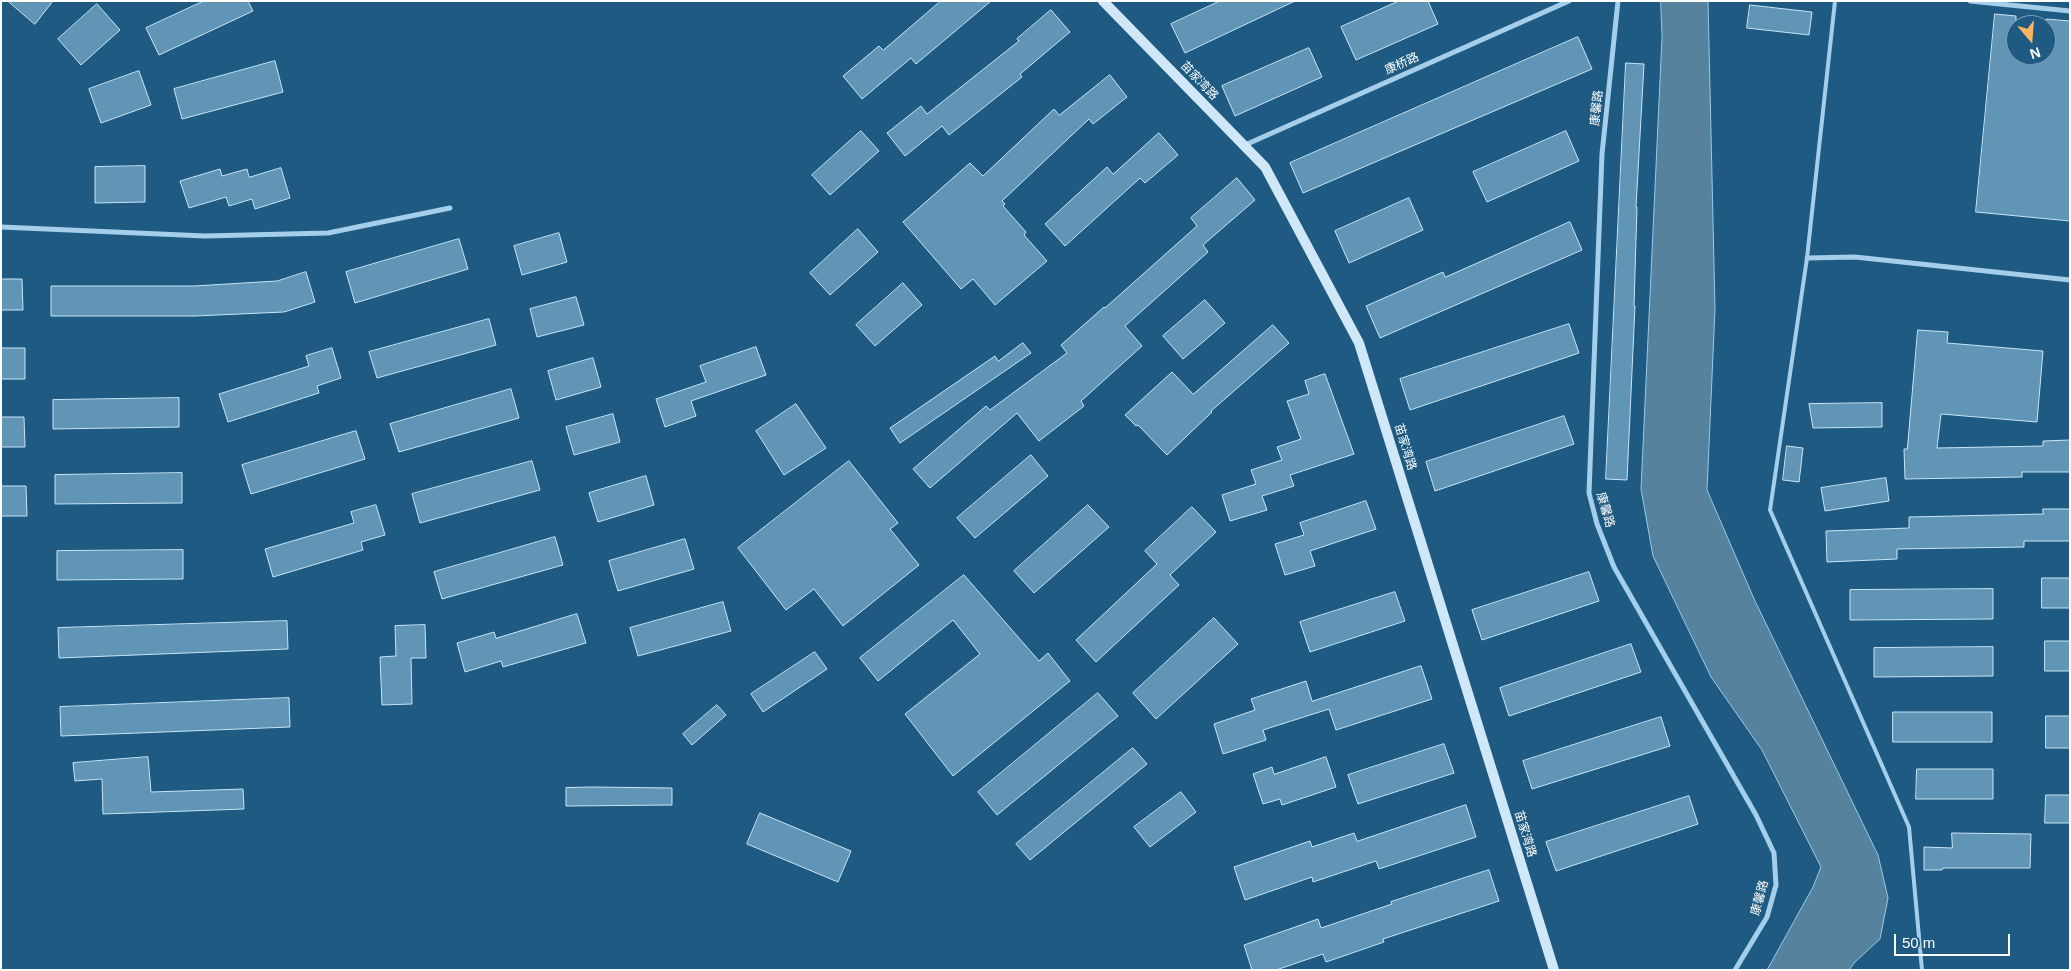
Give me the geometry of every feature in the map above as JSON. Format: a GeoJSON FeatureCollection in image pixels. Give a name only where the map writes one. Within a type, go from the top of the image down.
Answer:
{"type":"FeatureCollection","features":[{"type":"Feature","properties":{"kind":"street","name":"苗家湾路"},"geometry":{"type":"LineString","coordinates":[[1103,1],[1265,167],[1359,343],[1554,970]]}},
{"type":"Feature","properties":{"kind":"street","name":"康桥路"},"geometry":{"type":"LineString","coordinates":[[1244,146],[1569,1]]}},
{"type":"Feature","properties":{"kind":"street","name":"康馨路"},"geometry":{"type":"LineString","coordinates":[[1618,1],[1602,154],[1588,493],[1597,524],[1614,567],[1747,798],[1774,853],[1776,884],[1767,917],[1735,970]]}},
{"type":"Feature","properties":{"kind":"street"},"geometry":{"type":"LineString","coordinates":[[1970,1],[2070,11]]}},
{"type":"Feature","properties":{"kind":"street"},"geometry":{"type":"LineString","coordinates":[[1,227],[205,236],[328,233],[450,208]]}},
{"type":"Feature","properties":{"kind":"street"},"geometry":{"type":"LineString","coordinates":[[1807,258],[1855,257],[2070,280]]}},
{"type":"Feature","properties":{"kind":"lane"},"geometry":{"type":"LineString","coordinates":[[1835,1],[1807,258],[1770,510],[1909,826],[1922,970]]}},
{"type":"Feature","properties":{"kind":"water"},"geometry":{"type":"Polygon","coordinates":[[[1661,1],[1708,1],[1715,309],[1707,490],[1755,601],[1878,855],[1888,898],[1880,939],[1849,970],[1767,970],[1813,887],[1821,867],[1762,750],[1711,677],[1653,556],[1641,489],[1662,37],[1661,1]]]}},
{"type":"Feature","properties":{"kind":"building"},"geometry":{"type":"Polygon","coordinates":[[[8,1],[53,1],[35,24],[8,1]]]}},
{"type":"Feature","properties":{"kind":"building"},"geometry":{"type":"Polygon","coordinates":[[[204,1],[248,1],[253,11],[159,55],[146,28],[204,1]]]}},
{"type":"Feature","properties":{"kind":"building"},"geometry":{"type":"Polygon","coordinates":[[[941,1],[991,1],[916,64],[911,58],[862,99],[843,76],[879,46],[883,50],[941,1]]]}},
{"type":"Feature","properties":{"kind":"building"},"geometry":{"type":"Polygon","coordinates":[[[1220,1],[1295,1],[1185,53],[1171,24],[1220,1]]]}},
{"type":"Feature","properties":{"kind":"building"},"geometry":{"type":"Polygon","coordinates":[[[1399,1],[1428,1],[1438,24],[1356,60],[1341,27],[1399,1]]]}},
{"type":"Feature","properties":{"kind":"building"},"geometry":{"type":"Polygon","coordinates":[[[97,4],[120,30],[81,65],[58,39],[97,4]]]}},
{"type":"Feature","properties":{"kind":"building"},"geometry":{"type":"Polygon","coordinates":[[[1750,5],[1812,12],[1809,35],[1747,28],[1750,5]]]}},
{"type":"Feature","properties":{"kind":"building"},"geometry":{"type":"Polygon","coordinates":[[[1051,10],[1070,32],[1020,74],[1022,77],[949,135],[942,126],[905,156],[887,133],[921,106],[927,114],[1019,41],[1017,39],[1051,10]]]}},
{"type":"Feature","properties":{"kind":"building"},"geometry":{"type":"Polygon","coordinates":[[[1995,14],[2006,15],[2006,65],[2056,65],[2056,20],[2070,21],[2070,221],[1976,212],[1995,14]]]}},
{"type":"Feature","properties":{"kind":"building"},"geometry":{"type":"Polygon","coordinates":[[[1578,37],[1592,69],[1303,193],[1290,163],[1578,37]]]}},
{"type":"Feature","properties":{"kind":"building"},"geometry":{"type":"Polygon","coordinates":[[[1309,48],[1322,77],[1235,116],[1222,86],[1309,48]]]}},
{"type":"Feature","properties":{"kind":"building"},"geometry":{"type":"Polygon","coordinates":[[[275,61],[283,92],[182,119],[174,89],[275,61]]]}},
{"type":"Feature","properties":{"kind":"building"},"geometry":{"type":"Polygon","coordinates":[[[1626,63],[1644,64],[1636,207],[1635,306],[1627,480],[1606,479],[1626,63]]]}},
{"type":"Feature","properties":{"kind":"building"},"geometry":{"type":"Polygon","coordinates":[[[139,71],[151,105],[101,123],[89,89],[139,71]]]}},
{"type":"Feature","properties":{"kind":"building"},"geometry":{"type":"Polygon","coordinates":[[[1110,75],[1127,97],[1093,124],[1089,119],[1002,201],[1005,204],[1003,206],[1026,232],[1024,235],[1047,261],[995,305],[973,279],[961,289],[903,222],[970,163],[983,176],[1054,109],[1059,115],[1110,75]]]}},
{"type":"Feature","properties":{"kind":"building"},"geometry":{"type":"Polygon","coordinates":[[[861,131],[879,151],[830,195],[812,175],[861,131]]]}},
{"type":"Feature","properties":{"kind":"building"},"geometry":{"type":"Polygon","coordinates":[[[1566,131],[1579,161],[1487,202],[1473,172],[1566,131]]]}},
{"type":"Feature","properties":{"kind":"building"},"geometry":{"type":"Polygon","coordinates":[[[1159,133],[1178,155],[1145,183],[1140,178],[1065,246],[1045,224],[1107,167],[1113,174],[1159,133]]]}},
{"type":"Feature","properties":{"kind":"building"},"geometry":{"type":"Polygon","coordinates":[[[145,166],[145,202],[95,203],[95,167],[145,166]]]}},
{"type":"Feature","properties":{"kind":"building"},"geometry":{"type":"Polygon","coordinates":[[[281,168],[290,198],[255,209],[252,199],[229,206],[226,197],[189,208],[180,181],[220,169],[222,176],[247,169],[249,177],[281,168]]]}},
{"type":"Feature","properties":{"kind":"building"},"geometry":{"type":"Polygon","coordinates":[[[1237,178],[1255,200],[1203,245],[1208,252],[1125,326],[1142,346],[1081,401],[1084,406],[1039,441],[1017,413],[930,488],[913,469],[986,406],[990,410],[1067,353],[1061,345],[1197,226],[1191,218],[1237,178]]]}},
{"type":"Feature","properties":{"kind":"building"},"geometry":{"type":"Polygon","coordinates":[[[1409,198],[1423,230],[1349,263],[1335,231],[1409,198]]]}},
{"type":"Feature","properties":{"kind":"building"},"geometry":{"type":"Polygon","coordinates":[[[1570,222],[1582,250],[1380,338],[1366,306],[1443,272],[1445,277],[1570,222]]]}},
{"type":"Feature","properties":{"kind":"building"},"geometry":{"type":"Polygon","coordinates":[[[858,229],[878,252],[830,295],[810,273],[858,229]]]}},
{"type":"Feature","properties":{"kind":"building"},"geometry":{"type":"Polygon","coordinates":[[[559,233],[567,262],[522,275],[514,246],[559,233]]]}},
{"type":"Feature","properties":{"kind":"building"},"geometry":{"type":"Polygon","coordinates":[[[459,239],[468,269],[355,303],[346,272],[459,239]]]}},
{"type":"Feature","properties":{"kind":"building"},"geometry":{"type":"Polygon","coordinates":[[[306,272],[315,302],[284,312],[195,316],[51,316],[51,286],[194,286],[277,281],[306,272]]]}},
{"type":"Feature","properties":{"kind":"building"},"geometry":{"type":"Polygon","coordinates":[[[1,279],[22,279],[23,310],[1,310],[1,279]]]}},
{"type":"Feature","properties":{"kind":"building"},"geometry":{"type":"Polygon","coordinates":[[[903,283],[922,305],[875,346],[856,325],[903,283]]]}},
{"type":"Feature","properties":{"kind":"building"},"geometry":{"type":"Polygon","coordinates":[[[576,297],[584,325],[537,337],[530,309],[576,297]]]}},
{"type":"Feature","properties":{"kind":"building"},"geometry":{"type":"Polygon","coordinates":[[[1205,300],[1225,323],[1183,359],[1163,336],[1205,300]]]}},
{"type":"Feature","properties":{"kind":"building"},"geometry":{"type":"Polygon","coordinates":[[[489,319],[496,345],[377,378],[369,352],[489,319]]]}},
{"type":"Feature","properties":{"kind":"building"},"geometry":{"type":"Polygon","coordinates":[[[1569,324],[1579,353],[1410,410],[1400,379],[1569,324]]]}},
{"type":"Feature","properties":{"kind":"building"},"geometry":{"type":"Polygon","coordinates":[[[1273,325],[1289,343],[1211,411],[1167,455],[1138,425],[1136,426],[1125,415],[1172,372],[1193,394],[1273,325]]]}},
{"type":"Feature","properties":{"kind":"building"},"geometry":{"type":"Polygon","coordinates":[[[1918,330],[1948,332],[1947,343],[2043,351],[2037,422],[1941,414],[1937,448],[2043,446],[2043,441],[2070,440],[2070,472],[2022,472],[2022,477],[1905,479],[1904,449],[1907,449],[1918,330]]]}},
{"type":"Feature","properties":{"kind":"building"},"geometry":{"type":"Polygon","coordinates":[[[1023,343],[1031,353],[900,443],[890,428],[995,356],[998,361],[1023,343]]]}},
{"type":"Feature","properties":{"kind":"building"},"geometry":{"type":"Polygon","coordinates":[[[756,347],[766,375],[691,401],[696,416],[665,427],[656,399],[706,382],[700,366],[756,347]]]}},
{"type":"Feature","properties":{"kind":"building"},"geometry":{"type":"Polygon","coordinates":[[[1,348],[25,348],[25,379],[1,379],[1,348]]]}},
{"type":"Feature","properties":{"kind":"building"},"geometry":{"type":"Polygon","coordinates":[[[332,348],[341,378],[317,386],[319,393],[228,422],[219,394],[309,366],[306,356],[332,348]]]}},
{"type":"Feature","properties":{"kind":"building"},"geometry":{"type":"Polygon","coordinates":[[[593,358],[601,387],[556,400],[548,371],[593,358]]]}},
{"type":"Feature","properties":{"kind":"building"},"geometry":{"type":"Polygon","coordinates":[[[1325,374],[1354,454],[1290,475],[1294,486],[1262,496],[1267,510],[1230,521],[1222,495],[1256,484],[1251,470],[1282,460],[1277,447],[1301,439],[1287,401],[1309,394],[1305,381],[1325,374]]]}},
{"type":"Feature","properties":{"kind":"building"},"geometry":{"type":"Polygon","coordinates":[[[511,389],[519,418],[399,452],[390,424],[511,389]]]}},
{"type":"Feature","properties":{"kind":"building"},"geometry":{"type":"Polygon","coordinates":[[[179,398],[179,427],[53,429],[53,400],[179,398]]]}},
{"type":"Feature","properties":{"kind":"building"},"geometry":{"type":"Polygon","coordinates":[[[1882,403],[1882,427],[1813,428],[1809,404],[1882,403]]]}},
{"type":"Feature","properties":{"kind":"building"},"geometry":{"type":"Polygon","coordinates":[[[796,404],[826,448],[784,475],[756,431],[796,404]]]}},
{"type":"Feature","properties":{"kind":"building"},"geometry":{"type":"Polygon","coordinates":[[[613,414],[620,442],[574,455],[566,427],[613,414]]]}},
{"type":"Feature","properties":{"kind":"building"},"geometry":{"type":"Polygon","coordinates":[[[1564,416],[1574,444],[1435,491],[1426,462],[1564,416]]]}},
{"type":"Feature","properties":{"kind":"building"},"geometry":{"type":"Polygon","coordinates":[[[1,417],[24,417],[25,447],[1,447],[1,417]]]}},
{"type":"Feature","properties":{"kind":"building"},"geometry":{"type":"Polygon","coordinates":[[[356,431],[365,459],[251,494],[242,465],[356,431]]]}},
{"type":"Feature","properties":{"kind":"building"},"geometry":{"type":"Polygon","coordinates":[[[1787,446],[1803,448],[1799,482],[1783,480],[1787,446]]]}},
{"type":"Feature","properties":{"kind":"building"},"geometry":{"type":"Polygon","coordinates":[[[1031,455],[1048,476],[975,538],[957,518],[1031,455]]]}},
{"type":"Feature","properties":{"kind":"building"},"geometry":{"type":"Polygon","coordinates":[[[532,461],[540,490],[420,523],[412,494],[532,461]]]}},
{"type":"Feature","properties":{"kind":"building"},"geometry":{"type":"Polygon","coordinates":[[[849,461],[898,523],[890,529],[919,565],[843,626],[814,589],[786,610],[738,548],[849,461]]]}},
{"type":"Feature","properties":{"kind":"building"},"geometry":{"type":"Polygon","coordinates":[[[182,473],[182,503],[55,504],[55,475],[182,473]]]}},
{"type":"Feature","properties":{"kind":"building"},"geometry":{"type":"Polygon","coordinates":[[[646,476],[654,505],[598,522],[589,493],[646,476]]]}},
{"type":"Feature","properties":{"kind":"building"},"geometry":{"type":"Polygon","coordinates":[[[1886,478],[1889,501],[1825,511],[1821,488],[1886,478]]]}},
{"type":"Feature","properties":{"kind":"building"},"geometry":{"type":"Polygon","coordinates":[[[1,486],[26,486],[27,516],[1,516],[1,486]]]}},
{"type":"Feature","properties":{"kind":"building"},"geometry":{"type":"Polygon","coordinates":[[[1366,501],[1376,529],[1310,551],[1315,566],[1285,575],[1275,544],[1304,535],[1300,523],[1366,501]]]}},
{"type":"Feature","properties":{"kind":"building"},"geometry":{"type":"Polygon","coordinates":[[[376,505],[385,535],[361,542],[363,550],[273,577],[265,549],[354,523],[351,512],[376,505]]]}},
{"type":"Feature","properties":{"kind":"building"},"geometry":{"type":"Polygon","coordinates":[[[1088,505],[1109,527],[1034,593],[1014,571],[1088,505]]]}},
{"type":"Feature","properties":{"kind":"building"},"geometry":{"type":"Polygon","coordinates":[[[1192,507],[1216,532],[1170,575],[1179,585],[1096,662],[1076,640],[1157,564],[1145,551],[1192,507]]]}},
{"type":"Feature","properties":{"kind":"building"},"geometry":{"type":"Polygon","coordinates":[[[2043,509],[2070,509],[2070,541],[2024,541],[2024,547],[1897,549],[1897,559],[1827,562],[1826,531],[1909,528],[1909,517],[2043,514],[2043,509]]]}},
{"type":"Feature","properties":{"kind":"building"},"geometry":{"type":"Polygon","coordinates":[[[555,537],[563,565],[442,599],[434,572],[555,537]]]}},
{"type":"Feature","properties":{"kind":"building"},"geometry":{"type":"Polygon","coordinates":[[[685,539],[694,569],[618,591],[609,561],[685,539]]]}},
{"type":"Feature","properties":{"kind":"building"},"geometry":{"type":"Polygon","coordinates":[[[183,550],[183,579],[57,580],[57,551],[183,550]]]}},
{"type":"Feature","properties":{"kind":"building"},"geometry":{"type":"Polygon","coordinates":[[[1589,572],[1599,601],[1482,640],[1472,610],[1589,572]]]}},
{"type":"Feature","properties":{"kind":"building"},"geometry":{"type":"Polygon","coordinates":[[[964,575],[1039,661],[1048,653],[1070,681],[953,776],[905,714],[980,654],[953,620],[878,681],[860,658],[964,575]]]}},
{"type":"Feature","properties":{"kind":"building"},"geometry":{"type":"Polygon","coordinates":[[[2042,578],[2070,578],[2070,608],[2042,608],[2042,578]]]}},
{"type":"Feature","properties":{"kind":"building"},"geometry":{"type":"Polygon","coordinates":[[[1993,589],[1993,619],[1850,620],[1850,590],[1993,589]]]}},
{"type":"Feature","properties":{"kind":"building"},"geometry":{"type":"Polygon","coordinates":[[[1395,592],[1405,621],[1310,652],[1300,622],[1395,592]]]}},
{"type":"Feature","properties":{"kind":"building"},"geometry":{"type":"Polygon","coordinates":[[[723,602],[731,631],[638,656],[630,628],[723,602]]]}},
{"type":"Feature","properties":{"kind":"building"},"geometry":{"type":"Polygon","coordinates":[[[577,614],[586,643],[503,667],[501,661],[465,672],[457,643],[494,632],[496,638],[577,614]]]}},
{"type":"Feature","properties":{"kind":"building"},"geometry":{"type":"Polygon","coordinates":[[[1214,618],[1238,644],[1156,719],[1133,693],[1214,618]]]}},
{"type":"Feature","properties":{"kind":"building"},"geometry":{"type":"Polygon","coordinates":[[[287,621],[288,649],[59,658],[58,628],[287,621]]]}},
{"type":"Feature","properties":{"kind":"building"},"geometry":{"type":"Polygon","coordinates":[[[425,625],[426,658],[411,658],[412,704],[382,705],[380,657],[396,656],[395,626],[425,625]]]}},
{"type":"Feature","properties":{"kind":"building"},"geometry":{"type":"Polygon","coordinates":[[[2045,641],[2070,641],[2070,671],[2045,671],[2045,641]]]}},
{"type":"Feature","properties":{"kind":"building"},"geometry":{"type":"Polygon","coordinates":[[[1631,644],[1641,672],[1509,716],[1500,688],[1631,644]]]}},
{"type":"Feature","properties":{"kind":"building"},"geometry":{"type":"Polygon","coordinates":[[[1993,647],[1993,676],[1874,677],[1874,648],[1993,647]]]}},
{"type":"Feature","properties":{"kind":"building"},"geometry":{"type":"Polygon","coordinates":[[[815,652],[827,669],[763,712],[751,694],[815,652]]]}},
{"type":"Feature","properties":{"kind":"building"},"geometry":{"type":"Polygon","coordinates":[[[1421,666],[1432,699],[1336,730],[1329,709],[1263,730],[1266,740],[1223,754],[1214,724],[1255,710],[1251,699],[1306,681],[1312,701],[1421,666]]]}},
{"type":"Feature","properties":{"kind":"building"},"geometry":{"type":"Polygon","coordinates":[[[1098,693],[1118,716],[997,815],[978,792],[1098,693]]]}},
{"type":"Feature","properties":{"kind":"building"},"geometry":{"type":"Polygon","coordinates":[[[289,698],[290,727],[61,736],[60,707],[289,698]]]}},
{"type":"Feature","properties":{"kind":"building"},"geometry":{"type":"Polygon","coordinates":[[[717,705],[726,715],[692,745],[683,734],[717,705]]]}},
{"type":"Feature","properties":{"kind":"building"},"geometry":{"type":"Polygon","coordinates":[[[1893,712],[1992,712],[1992,742],[1893,742],[1893,712]]]}},
{"type":"Feature","properties":{"kind":"building"},"geometry":{"type":"Polygon","coordinates":[[[2046,716],[2070,716],[2070,748],[2046,748],[2046,716]]]}},
{"type":"Feature","properties":{"kind":"building"},"geometry":{"type":"Polygon","coordinates":[[[1661,717],[1670,746],[1532,789],[1523,761],[1661,717]]]}},
{"type":"Feature","properties":{"kind":"building"},"geometry":{"type":"Polygon","coordinates":[[[1444,744],[1454,773],[1358,804],[1348,775],[1444,744]]]}},
{"type":"Feature","properties":{"kind":"building"},"geometry":{"type":"Polygon","coordinates":[[[1133,748],[1147,764],[1030,860],[1016,844],[1133,748]]]}},
{"type":"Feature","properties":{"kind":"building"},"geometry":{"type":"Polygon","coordinates":[[[148,757],[151,792],[243,789],[244,809],[103,814],[102,779],[75,781],[73,763],[148,757]]]}},
{"type":"Feature","properties":{"kind":"building"},"geometry":{"type":"Polygon","coordinates":[[[1326,757],[1336,787],[1282,805],[1280,799],[1263,804],[1253,774],[1272,767],[1274,774],[1326,757]]]}},
{"type":"Feature","properties":{"kind":"building"},"geometry":{"type":"Polygon","coordinates":[[[1917,769],[1993,769],[1993,799],[1916,799],[1917,769]]]}},
{"type":"Feature","properties":{"kind":"building"},"geometry":{"type":"Polygon","coordinates":[[[566,788],[672,788],[672,805],[566,806],[566,788]]]}},
{"type":"Feature","properties":{"kind":"building"},"geometry":{"type":"Polygon","coordinates":[[[1181,792],[1196,812],[1150,847],[1134,827],[1181,792]]]}},
{"type":"Feature","properties":{"kind":"building"},"geometry":{"type":"Polygon","coordinates":[[[2046,795],[2070,795],[2070,823],[2045,823],[2046,795]]]}},
{"type":"Feature","properties":{"kind":"building"},"geometry":{"type":"Polygon","coordinates":[[[1689,796],[1698,824],[1556,871],[1546,842],[1689,796]]]}},
{"type":"Feature","properties":{"kind":"building"},"geometry":{"type":"Polygon","coordinates":[[[1466,805],[1476,837],[1379,869],[1376,861],[1313,882],[1312,877],[1245,900],[1234,867],[1310,841],[1312,847],[1354,833],[1357,841],[1466,805]]]}},
{"type":"Feature","properties":{"kind":"building"},"geometry":{"type":"Polygon","coordinates":[[[760,813],[851,851],[838,882],[747,844],[760,813]]]}},
{"type":"Feature","properties":{"kind":"building"},"geometry":{"type":"Polygon","coordinates":[[[1952,833],[2031,834],[2030,868],[1943,868],[1942,870],[1924,870],[1924,847],[1952,848],[1952,833]]]}},
{"type":"Feature","properties":{"kind":"building"},"geometry":{"type":"Polygon","coordinates":[[[1489,870],[1499,901],[1383,939],[1384,942],[1326,962],[1323,954],[1276,970],[1252,970],[1244,945],[1318,919],[1321,928],[1392,904],[1391,902],[1489,870]]]}}]}
